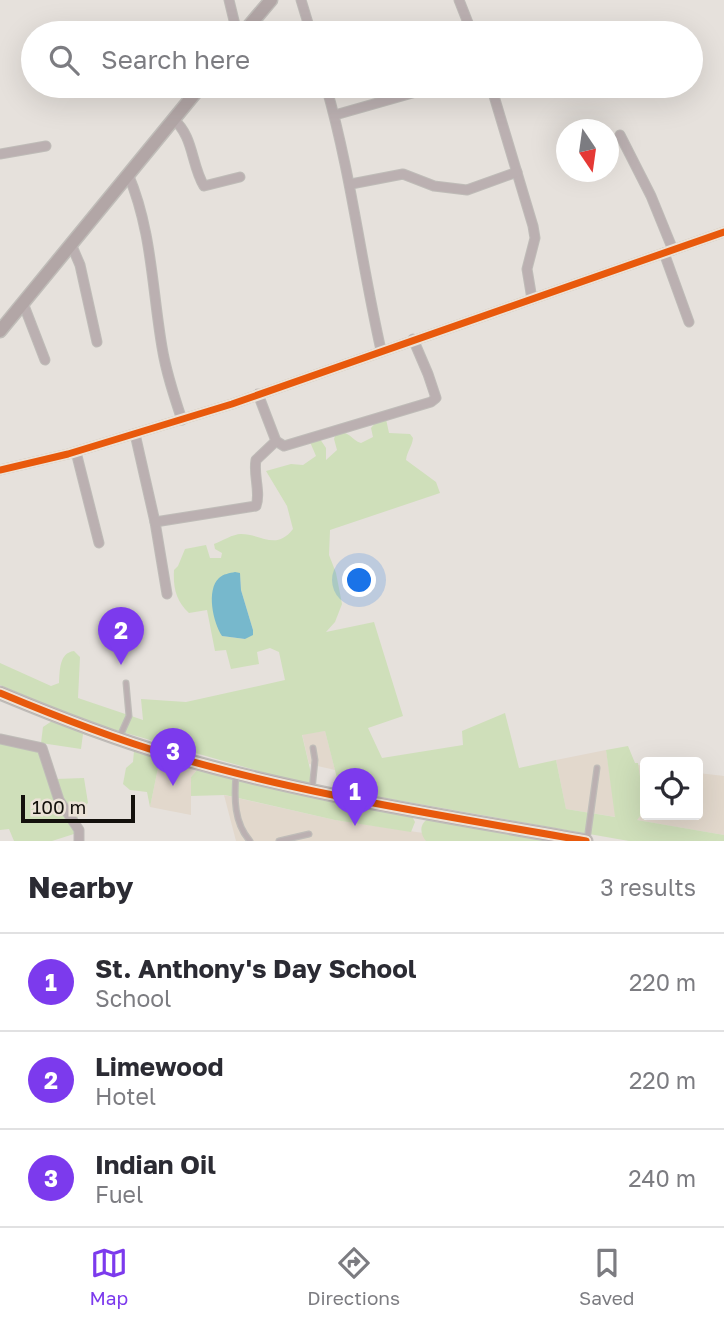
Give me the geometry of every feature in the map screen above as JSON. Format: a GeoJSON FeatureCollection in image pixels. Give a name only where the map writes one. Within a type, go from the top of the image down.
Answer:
{"type":"FeatureCollection","features":[{"type":"Feature","properties":{"kind":"street"},"geometry":{"type":"LineString","coordinates":[[229,0],[234,21]]}},
{"type":"Feature","properties":{"kind":"street"},"geometry":{"type":"LineString","coordinates":[[253,21],[271,0]]}},
{"type":"Feature","properties":{"kind":"street"},"geometry":{"type":"LineString","coordinates":[[301,0],[307,21]]}},
{"type":"Feature","properties":{"kind":"street"},"geometry":{"type":"LineString","coordinates":[[459,0],[467,21]]}},
{"type":"Feature","properties":{"kind":"street"},"geometry":{"type":"LineString","coordinates":[[0,331],[191,98]]}},
{"type":"Feature","properties":{"kind":"street"},"geometry":{"type":"LineString","coordinates":[[330,98],[351,184],[368,291],[381,350]]}},
{"type":"Feature","properties":{"kind":"street"},"geometry":{"type":"LineString","coordinates":[[335,115],[395,98]]}},
{"type":"Feature","properties":{"kind":"street"},"geometry":{"type":"LineString","coordinates":[[495,98],[535,238],[527,269],[532,299]]}},
{"type":"Feature","properties":{"kind":"street"},"geometry":{"type":"LineString","coordinates":[[173,119],[188,140],[204,186],[240,177]]}},
{"type":"Feature","properties":{"kind":"street"},"geometry":{"type":"LineString","coordinates":[[620,135],[651,196],[688,322]]}},
{"type":"Feature","properties":{"kind":"street"},"geometry":{"type":"LineString","coordinates":[[0,154],[46,146]]}},
{"type":"Feature","properties":{"kind":"street"},"geometry":{"type":"LineString","coordinates":[[351,184],[403,174],[434,186],[467,190],[517,172]]}},
{"type":"Feature","properties":{"kind":"street"},"geometry":{"type":"LineString","coordinates":[[128,174],[145,224],[162,348],[182,420]]}},
{"type":"Feature","properties":{"kind":"street"},"geometry":{"type":"LineString","coordinates":[[0,470],[76,452],[182,420],[724,233]]}},
{"type":"Feature","properties":{"kind":"street"},"geometry":{"type":"LineString","coordinates":[[71,244],[80,265],[97,342]]}},
{"type":"Feature","properties":{"kind":"street"},"geometry":{"type":"LineString","coordinates":[[23,303],[45,360]]}},
{"type":"Feature","properties":{"kind":"street"},"geometry":{"type":"LineString","coordinates":[[258,394],[276,441],[284,446],[435,400],[433,386],[413,339]]}},
{"type":"Feature","properties":{"kind":"street"},"geometry":{"type":"LineString","coordinates":[[135,434],[155,523],[167,594]]}},
{"type":"Feature","properties":{"kind":"street"},"geometry":{"type":"LineString","coordinates":[[155,523],[256,506],[256,460],[276,441]]}},
{"type":"Feature","properties":{"kind":"street"},"geometry":{"type":"LineString","coordinates":[[76,452],[99,542]]}},
{"type":"Feature","properties":{"kind":"street"},"geometry":{"type":"LineString","coordinates":[[0,692],[152,750],[236,776],[587,839]]}},
{"type":"Feature","properties":{"kind":"street"},"geometry":{"type":"LineString","coordinates":[[0,739],[42,747],[58,800],[79,830],[79,841]]}},
{"type":"Feature","properties":{"kind":"lane"},"geometry":{"type":"LineString","coordinates":[[120,736],[129,716],[126,683]]}},
{"type":"Feature","properties":{"kind":"lane"},"geometry":{"type":"LineString","coordinates":[[312,791],[315,766],[313,748]]}},
{"type":"Feature","properties":{"kind":"lane"},"geometry":{"type":"LineString","coordinates":[[587,839],[597,768]]}},
{"type":"Feature","properties":{"kind":"lane"},"geometry":{"type":"LineString","coordinates":[[236,776],[234,797],[239,820],[250,841]]}},
{"type":"Feature","properties":{"kind":"lane"},"geometry":{"type":"LineString","coordinates":[[279,841],[309,834]]}},
{"type":"Feature","properties":{"kind":"shaded area"},"geometry":{"type":"Polygon","coordinates":[[[325,731],[335,770],[309,764],[302,734],[325,731]]]}},
{"type":"Feature","properties":{"kind":"shaded area"},"geometry":{"type":"Polygon","coordinates":[[[606,750],[616,817],[566,809],[556,760],[606,750]]]}},
{"type":"Feature","properties":{"kind":"shaded area"},"geometry":{"type":"Polygon","coordinates":[[[151,754],[198,769],[191,777],[191,815],[150,807],[158,768],[151,754]]]}},
{"type":"Feature","properties":{"kind":"shaded area"},"geometry":{"type":"Polygon","coordinates":[[[703,774],[724,776],[724,835],[636,820],[640,816],[640,820],[703,820],[703,774]]]}},
{"type":"Feature","properties":{"kind":"shaded area"},"geometry":{"type":"Polygon","coordinates":[[[224,795],[335,820],[430,834],[431,841],[236,841],[224,795]]]}},
{"type":"Feature","properties":{"kind":"green space"},"geometry":{"type":"Polygon","coordinates":[[[386,419],[389,433],[410,434],[413,438],[406,460],[436,482],[440,493],[330,530],[329,555],[336,573],[342,604],[335,622],[326,632],[374,622],[403,716],[368,728],[382,758],[463,745],[462,731],[505,713],[519,768],[556,760],[566,809],[615,817],[606,750],[628,746],[635,763],[638,763],[640,776],[640,816],[637,820],[724,835],[724,841],[629,841],[340,790],[325,731],[302,735],[310,769],[310,783],[307,785],[84,721],[0,685],[0,663],[51,686],[59,683],[63,659],[69,652],[74,651],[80,657],[78,698],[143,720],[141,699],[186,702],[285,680],[279,652],[270,648],[257,652],[259,664],[231,669],[226,650],[215,651],[207,610],[189,613],[178,599],[174,570],[185,549],[206,545],[210,558],[221,558],[222,553],[215,549],[214,544],[235,535],[268,540],[287,536],[293,529],[287,506],[266,471],[291,464],[303,465],[316,456],[310,442],[320,439],[326,448],[326,460],[337,450],[334,439],[336,433],[347,434],[361,443],[373,437],[371,428],[377,421],[386,419]],[[240,574],[215,619],[222,636],[245,639],[253,630],[241,590],[240,574]]]}},
{"type":"Feature","properties":{"kind":"green space"},"geometry":{"type":"Polygon","coordinates":[[[52,721],[151,754],[158,768],[150,807],[147,792],[130,790],[123,784],[126,768],[133,762],[134,751],[83,734],[81,749],[41,743],[43,727],[52,721]]]}},
{"type":"Feature","properties":{"kind":"green space"},"geometry":{"type":"Polygon","coordinates":[[[0,741],[38,747],[77,833],[52,841],[14,841],[9,829],[0,830],[0,741]]]}},
{"type":"Feature","properties":{"kind":"green space"},"geometry":{"type":"Polygon","coordinates":[[[198,769],[412,816],[415,822],[411,832],[335,820],[225,795],[191,796],[191,777],[198,769]]]}},
{"type":"Feature","properties":{"kind":"green space"},"geometry":{"type":"Polygon","coordinates":[[[84,778],[88,803],[76,821],[65,807],[55,779],[84,778]]]}},
{"type":"Feature","properties":{"kind":"green space"},"geometry":{"type":"Polygon","coordinates":[[[428,819],[557,841],[426,841],[421,829],[428,819]]]}},
{"type":"Feature","properties":{"kind":"water"},"geometry":{"type":"Polygon","coordinates":[[[240,573],[241,590],[253,630],[253,635],[245,639],[222,636],[212,606],[215,583],[222,576],[240,573]]]}},
{"type":"Feature","properties":{"kind":"cycle path"},"geometry":{"type":"LineString","coordinates":[[0,470],[68,454],[232,404],[724,232]]}},
{"type":"Feature","properties":{"kind":"cycle path"},"geometry":{"type":"LineString","coordinates":[[0,693],[126,741],[220,769],[376,804],[586,841]]}},
{"type":"Feature","properties":{"kind":"place","name":"Limewood"},"geometry":{"type":"Point","coordinates":[121,665]}},
{"type":"Feature","properties":{"kind":"place","name":"Indian Oil"},"geometry":{"type":"Point","coordinates":[173,786]}},
{"type":"Feature","properties":{"kind":"place","name":"St. Anthony's Day School"},"geometry":{"type":"Point","coordinates":[355,826]}}]}
